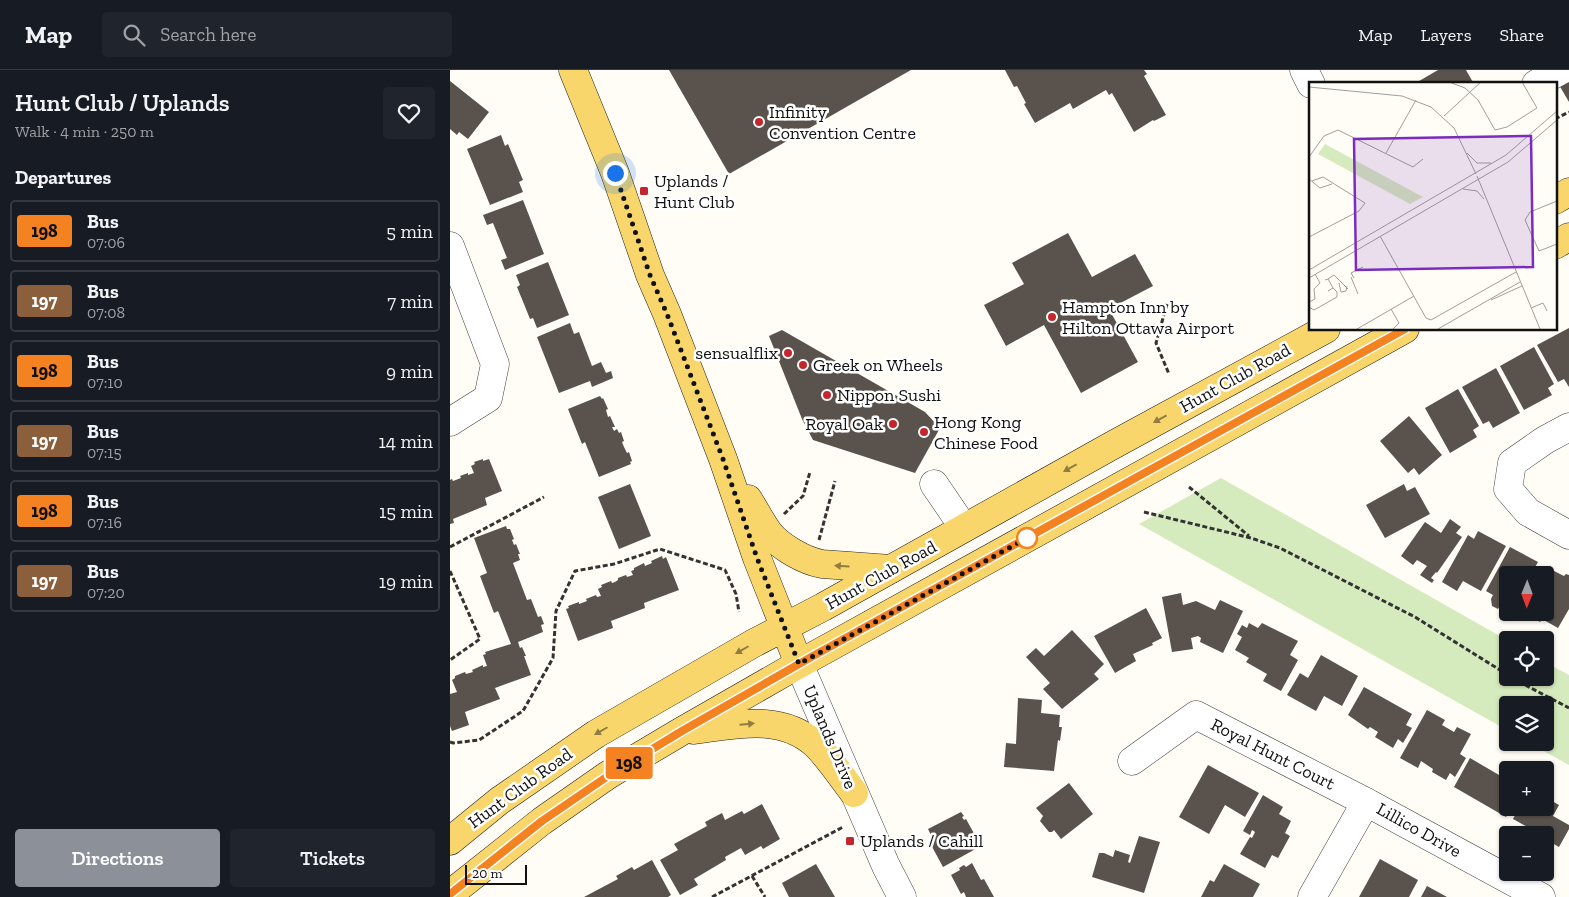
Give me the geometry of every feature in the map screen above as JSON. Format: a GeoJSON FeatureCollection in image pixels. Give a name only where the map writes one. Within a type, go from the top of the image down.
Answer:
{"type":"FeatureCollection","features":[{"type":"Feature","properties":{"kind":"main road","name":"Uplands Drive"},"geometry":{"type":"LineString","coordinates":[[573,70],[615,173],[650,275],[723,459],[757,558],[799,664]]}},
{"type":"Feature","properties":{"kind":"main road"},"geometry":{"type":"LineString","coordinates":[[1556,199],[1569,192]]}},
{"type":"Feature","properties":{"kind":"main road"},"geometry":{"type":"LineString","coordinates":[[1556,244],[1569,237]]}},
{"type":"Feature","properties":{"kind":"main road","name":"Hunt Club Road"},"geometry":{"type":"LineString","coordinates":[[450,841],[499,801],[596,734],[754,643],[891,570],[1113,445],[1324,330]]}},
{"type":"Feature","properties":{"kind":"main road"},"geometry":{"type":"LineString","coordinates":[[450,894],[542,821],[608,776],[682,731],[799,664],[1403,330]]}},
{"type":"Feature","properties":{"kind":"main road"},"geometry":{"type":"LineString","coordinates":[[723,459],[770,534],[796,555],[814,563],[891,570]]}},
{"type":"Feature","properties":{"kind":"main road"},"geometry":{"type":"LineString","coordinates":[[682,731],[765,723],[793,731],[817,745],[859,805]]}},
{"type":"Feature","properties":{"kind":"street"},"geometry":{"type":"LineString","coordinates":[[1304,70],[1310,82]]}},
{"type":"Feature","properties":{"kind":"street"},"geometry":{"type":"LineString","coordinates":[[1540,82],[1562,70]]}},
{"type":"Feature","properties":{"kind":"street"},"geometry":{"type":"LineString","coordinates":[[450,246],[495,364],[488,398],[450,422]]}},
{"type":"Feature","properties":{"kind":"street"},"geometry":{"type":"LineString","coordinates":[[1569,427],[1512,463],[1508,489],[1528,512],[1569,535]]}},
{"type":"Feature","properties":{"kind":"street"},"geometry":{"type":"LineString","coordinates":[[934,484],[964,528]]}},
{"type":"Feature","properties":{"kind":"street","name":"Uplands Drive"},"geometry":{"type":"LineString","coordinates":[[799,664],[859,805],[894,884],[902,897]]}},
{"type":"Feature","properties":{"kind":"street","name":"Royal Hunt Court"},"geometry":{"type":"LineString","coordinates":[[1132,761],[1196,715],[1366,802]]}},
{"type":"Feature","properties":{"kind":"street","name":"Lillico Drive"},"geometry":{"type":"LineString","coordinates":[[1312,897],[1366,802],[1541,897]]}},
{"type":"Feature","properties":{"kind":"path"},"geometry":{"type":"LineString","coordinates":[[1556,118],[1569,112]]}},
{"type":"Feature","properties":{"kind":"path"},"geometry":{"type":"LineString","coordinates":[[1167,304],[1156,343],[1169,374]]}},
{"type":"Feature","properties":{"kind":"path"},"geometry":{"type":"LineString","coordinates":[[782,516],[803,496],[810,472]]}},
{"type":"Feature","properties":{"kind":"path"},"geometry":{"type":"LineString","coordinates":[[817,548],[836,481]]}},
{"type":"Feature","properties":{"kind":"path"},"geometry":{"type":"LineString","coordinates":[[1189,487],[1251,538]]}},
{"type":"Feature","properties":{"kind":"path"},"geometry":{"type":"LineString","coordinates":[[450,547],[544,497]]}},
{"type":"Feature","properties":{"kind":"path"},"geometry":{"type":"LineString","coordinates":[[1144,512],[1251,538],[1280,548],[1415,617],[1499,669]]}},
{"type":"Feature","properties":{"kind":"path"},"geometry":{"type":"LineString","coordinates":[[450,742],[479,740],[523,711],[553,658],[556,611],[575,571],[614,564],[660,549],[725,570],[736,594],[739,612]]}},
{"type":"Feature","properties":{"kind":"path"},"geometry":{"type":"LineString","coordinates":[[450,571],[480,639],[450,660]]}},
{"type":"Feature","properties":{"kind":"path"},"geometry":{"type":"LineString","coordinates":[[1527,686],[1569,708]]}},
{"type":"Feature","properties":{"kind":"path"},"geometry":{"type":"LineString","coordinates":[[712,897],[752,876],[859,805]]}},
{"type":"Feature","properties":{"kind":"path"},"geometry":{"type":"LineString","coordinates":[[752,876],[765,897]]}},
{"type":"Feature","properties":{"kind":"green space"},"geometry":{"type":"Polygon","coordinates":[[[1221,478],[1499,635],[1499,686],[1554,686],[1554,667],[1569,675],[1569,765],[1544,751],[1554,751],[1554,696],[1499,696],[1499,726],[1139,524],[1221,478]]]}},
{"type":"Feature","properties":{"kind":"building","name":"Infinity Convention Centre"},"geometry":{"type":"Polygon","coordinates":[[[669,70],[911,70],[729,174],[669,70]]]}},
{"type":"Feature","properties":{"kind":"building"},"geometry":{"type":"Polygon","coordinates":[[[1005,70],[1144,70],[1147,74],[1144,76],[1166,115],[1153,120],[1134,132],[1112,93],[1109,95],[1106,90],[1073,109],[1070,103],[1035,123],[1024,104],[1026,103],[1017,86],[1014,87],[1005,70]]]}},
{"type":"Feature","properties":{"kind":"building"},"geometry":{"type":"Polygon","coordinates":[[[1438,70],[1466,70],[1473,82],[1417,82],[1438,70]]]}},
{"type":"Feature","properties":{"kind":"building"},"geometry":{"type":"Polygon","coordinates":[[[1569,70],[1569,102],[1555,78],[1569,70]]]}},
{"type":"Feature","properties":{"kind":"building"},"geometry":{"type":"Polygon","coordinates":[[[450,81],[489,112],[468,139],[459,132],[457,135],[450,129],[450,81]]]}},
{"type":"Feature","properties":{"kind":"building"},"geometry":{"type":"Polygon","coordinates":[[[501,135],[505,146],[508,144],[523,180],[519,182],[523,192],[490,205],[467,149],[501,135]]]}},
{"type":"Feature","properties":{"kind":"building"},"geometry":{"type":"Polygon","coordinates":[[[523,200],[544,254],[505,270],[501,260],[507,258],[493,223],[487,225],[483,215],[523,200]]]}},
{"type":"Feature","properties":{"kind":"building","name":"Hampton Inn by Hilton Ottawa Airport"},"geometry":{"type":"Polygon","coordinates":[[[1068,233],[1092,277],[1135,254],[1153,286],[1109,309],[1138,362],[1081,393],[1044,325],[1006,346],[984,305],[1024,284],[1012,263],[1068,233]]]}},
{"type":"Feature","properties":{"kind":"building"},"geometry":{"type":"Polygon","coordinates":[[[548,262],[569,315],[537,328],[533,318],[530,319],[517,287],[520,285],[516,275],[548,262]]]}},
{"type":"Feature","properties":{"kind":"building"},"geometry":{"type":"Polygon","coordinates":[[[570,323],[574,334],[579,332],[592,366],[601,362],[606,373],[611,371],[613,378],[592,387],[590,381],[559,393],[537,337],[570,323]]]}},
{"type":"Feature","properties":{"kind":"building"},"geometry":{"type":"Polygon","coordinates":[[[1569,328],[1569,387],[1564,379],[1558,382],[1537,345],[1569,328]]]}},
{"type":"Feature","properties":{"kind":"building"},"geometry":{"type":"Polygon","coordinates":[[[782,330],[925,412],[940,428],[915,473],[813,440],[802,419],[769,336],[782,330]]]}},
{"type":"Feature","properties":{"kind":"building"},"geometry":{"type":"Polygon","coordinates":[[[1534,347],[1554,384],[1548,388],[1552,395],[1524,410],[1500,366],[1534,347]]]}},
{"type":"Feature","properties":{"kind":"building"},"geometry":{"type":"Polygon","coordinates":[[[1496,368],[1520,413],[1493,428],[1489,421],[1483,424],[1462,387],[1496,368]]]}},
{"type":"Feature","properties":{"kind":"building"},"geometry":{"type":"Polygon","coordinates":[[[1458,389],[1479,426],[1473,430],[1477,437],[1450,453],[1425,408],[1458,389]]]}},
{"type":"Feature","properties":{"kind":"building"},"geometry":{"type":"Polygon","coordinates":[[[600,396],[603,398],[608,409],[606,410],[608,417],[610,416],[615,427],[612,427],[614,431],[617,429],[619,433],[621,432],[624,441],[622,442],[627,453],[629,452],[632,461],[630,462],[631,464],[599,477],[585,442],[582,444],[568,409],[600,396]]]}},
{"type":"Feature","properties":{"kind":"building"},"geometry":{"type":"Polygon","coordinates":[[[1409,416],[1442,455],[1419,475],[1414,468],[1408,473],[1380,441],[1409,416]]]}},
{"type":"Feature","properties":{"kind":"building"},"geometry":{"type":"Polygon","coordinates":[[[483,459],[483,461],[489,459],[502,491],[485,498],[487,505],[453,519],[454,523],[450,524],[450,480],[452,479],[453,481],[461,478],[460,476],[474,473],[471,466],[475,464],[474,462],[483,459]]]}},
{"type":"Feature","properties":{"kind":"building"},"geometry":{"type":"Polygon","coordinates":[[[630,484],[651,536],[619,549],[598,497],[630,484]]]}},
{"type":"Feature","properties":{"kind":"building"},"geometry":{"type":"Polygon","coordinates":[[[1404,484],[1407,491],[1415,487],[1430,514],[1385,538],[1366,505],[1404,484]]]}},
{"type":"Feature","properties":{"kind":"building"},"geometry":{"type":"Polygon","coordinates":[[[1450,519],[1461,527],[1456,533],[1462,537],[1437,573],[1431,578],[1434,580],[1432,583],[1420,575],[1427,566],[1417,560],[1413,565],[1401,556],[1425,522],[1441,533],[1450,519]]]}},
{"type":"Feature","properties":{"kind":"building"},"geometry":{"type":"Polygon","coordinates":[[[506,526],[507,529],[510,529],[514,545],[516,544],[520,554],[518,554],[520,560],[513,563],[527,600],[531,599],[538,617],[541,616],[544,624],[541,625],[543,632],[518,642],[526,656],[524,656],[531,675],[495,688],[500,699],[465,712],[469,725],[452,731],[450,726],[450,694],[457,692],[452,680],[455,676],[465,672],[466,674],[473,672],[472,670],[483,665],[483,667],[487,666],[483,655],[486,654],[485,652],[511,644],[498,611],[494,613],[480,576],[487,573],[474,538],[506,526]]]}},
{"type":"Feature","properties":{"kind":"building"},"geometry":{"type":"Polygon","coordinates":[[[1478,531],[1506,546],[1481,591],[1463,581],[1457,591],[1442,582],[1468,535],[1474,539],[1478,531]]]}},
{"type":"Feature","properties":{"kind":"building"},"geometry":{"type":"Polygon","coordinates":[[[1510,547],[1538,562],[1536,566],[1500,566],[1510,547]]]}},
{"type":"Feature","properties":{"kind":"building"},"geometry":{"type":"Polygon","coordinates":[[[662,556],[663,559],[666,557],[679,590],[644,603],[645,608],[611,621],[613,628],[578,641],[566,609],[569,608],[568,606],[587,601],[586,599],[596,595],[597,597],[601,596],[598,589],[602,587],[601,585],[611,581],[612,583],[615,582],[618,578],[626,575],[627,577],[633,575],[631,571],[634,568],[644,563],[645,566],[652,563],[651,561],[662,556]]]}},
{"type":"Feature","properties":{"kind":"building"},"geometry":{"type":"Polygon","coordinates":[[[1499,567],[1498,609],[1492,606],[1491,599],[1493,595],[1486,591],[1499,567]]]}},
{"type":"Feature","properties":{"kind":"building"},"geometry":{"type":"Polygon","coordinates":[[[1554,571],[1564,576],[1566,574],[1569,575],[1569,609],[1558,628],[1546,621],[1554,621],[1554,571]]]}},
{"type":"Feature","properties":{"kind":"building"},"geometry":{"type":"Polygon","coordinates":[[[1181,593],[1183,605],[1196,601],[1215,610],[1220,600],[1243,611],[1223,653],[1200,642],[1201,638],[1198,636],[1191,638],[1193,649],[1172,652],[1162,597],[1181,593]]]}},
{"type":"Feature","properties":{"kind":"building"},"geometry":{"type":"Polygon","coordinates":[[[1146,608],[1162,638],[1152,643],[1153,645],[1133,654],[1136,661],[1115,673],[1094,636],[1146,608]]]}},
{"type":"Feature","properties":{"kind":"building"},"geometry":{"type":"Polygon","coordinates":[[[1249,623],[1258,628],[1262,623],[1298,641],[1290,655],[1298,660],[1281,691],[1263,681],[1267,674],[1246,662],[1249,658],[1235,650],[1242,637],[1237,634],[1242,625],[1247,628],[1249,623]]]}},
{"type":"Feature","properties":{"kind":"building"},"geometry":{"type":"Polygon","coordinates":[[[1072,630],[1104,664],[1094,674],[1099,679],[1062,709],[1043,689],[1050,683],[1026,657],[1036,648],[1044,656],[1072,630]]]}},
{"type":"Feature","properties":{"kind":"building"},"geometry":{"type":"Polygon","coordinates":[[[1321,655],[1358,676],[1342,706],[1324,696],[1316,711],[1287,695],[1300,673],[1308,678],[1321,655]]]}},
{"type":"Feature","properties":{"kind":"building"},"geometry":{"type":"Polygon","coordinates":[[[1364,687],[1412,714],[1406,725],[1412,728],[1403,743],[1398,739],[1393,748],[1375,737],[1378,732],[1370,727],[1368,729],[1348,715],[1364,687]]]}},
{"type":"Feature","properties":{"kind":"building"},"geometry":{"type":"Polygon","coordinates":[[[1018,698],[1042,700],[1041,713],[1060,715],[1059,727],[1062,727],[1060,741],[1058,740],[1054,771],[1004,767],[1006,743],[1016,744],[1018,698]]]}},
{"type":"Feature","properties":{"kind":"building"},"geometry":{"type":"Polygon","coordinates":[[[1427,710],[1445,720],[1442,725],[1454,732],[1457,727],[1471,734],[1460,754],[1466,758],[1455,777],[1450,773],[1446,780],[1432,772],[1433,769],[1421,761],[1418,768],[1400,758],[1427,710]]]}},
{"type":"Feature","properties":{"kind":"building"},"geometry":{"type":"Polygon","coordinates":[[[1470,758],[1499,775],[1499,813],[1454,787],[1470,758]]]}},
{"type":"Feature","properties":{"kind":"building"},"geometry":{"type":"Polygon","coordinates":[[[1208,765],[1259,793],[1245,817],[1225,805],[1209,834],[1179,817],[1208,765]]]}},
{"type":"Feature","properties":{"kind":"building"},"geometry":{"type":"Polygon","coordinates":[[[1069,783],[1093,814],[1061,839],[1054,830],[1049,832],[1040,821],[1043,816],[1036,808],[1069,783]]]}},
{"type":"Feature","properties":{"kind":"building"},"geometry":{"type":"Polygon","coordinates":[[[1263,795],[1283,807],[1279,814],[1291,821],[1285,833],[1290,836],[1278,858],[1272,855],[1265,868],[1240,854],[1255,832],[1252,830],[1250,835],[1243,831],[1263,795]]]}},
{"type":"Feature","properties":{"kind":"building"},"geometry":{"type":"Polygon","coordinates":[[[1554,802],[1559,805],[1554,814],[1554,802]]]}},
{"type":"Feature","properties":{"kind":"building"},"geometry":{"type":"Polygon","coordinates":[[[762,804],[780,839],[763,849],[761,846],[745,855],[741,848],[725,857],[726,860],[694,879],[698,885],[680,895],[660,860],[678,850],[674,844],[707,826],[705,822],[722,813],[725,820],[742,811],[744,814],[762,804]]]}},
{"type":"Feature","properties":{"kind":"building"},"geometry":{"type":"Polygon","coordinates":[[[961,812],[964,816],[962,817],[964,820],[966,819],[981,846],[943,867],[930,843],[934,841],[928,829],[961,812]]]}},
{"type":"Feature","properties":{"kind":"building"},"geometry":{"type":"Polygon","coordinates":[[[1515,816],[1553,816],[1569,825],[1569,829],[1559,847],[1554,844],[1554,826],[1526,826],[1513,819],[1515,816]]]}},
{"type":"Feature","properties":{"kind":"building"},"geometry":{"type":"Polygon","coordinates":[[[1139,836],[1160,842],[1144,893],[1092,877],[1099,853],[1113,857],[1115,850],[1130,855],[1128,862],[1130,863],[1139,836]]]}},
{"type":"Feature","properties":{"kind":"building"},"geometry":{"type":"Polygon","coordinates":[[[1380,859],[1418,880],[1409,897],[1359,897],[1380,859]]]}},
{"type":"Feature","properties":{"kind":"building"},"geometry":{"type":"Polygon","coordinates":[[[652,860],[671,895],[668,897],[584,897],[618,879],[616,876],[632,867],[634,870],[652,860]]]}},
{"type":"Feature","properties":{"kind":"building"},"geometry":{"type":"Polygon","coordinates":[[[972,863],[981,880],[984,879],[994,897],[966,897],[964,892],[961,894],[951,875],[960,870],[959,868],[964,865],[966,867],[972,863]]]}},
{"type":"Feature","properties":{"kind":"building"},"geometry":{"type":"Polygon","coordinates":[[[816,864],[835,897],[789,897],[782,883],[816,864]]]}},
{"type":"Feature","properties":{"kind":"building"},"geometry":{"type":"Polygon","coordinates":[[[1224,864],[1260,884],[1253,897],[1201,897],[1210,880],[1214,882],[1224,864]]]}},
{"type":"Feature","properties":{"kind":"building"},"geometry":{"type":"Polygon","coordinates":[[[1427,886],[1447,897],[1421,897],[1427,886]]]}},
{"type":"Feature","properties":{"kind":"bus line","name":"198"},"geometry":{"type":"LineString","coordinates":[[450,894],[542,821],[608,776],[682,731],[813,656],[1403,330]]}},
{"type":"Feature","properties":{"kind":"place","name":"Infinity Convention Centre"},"geometry":{"type":"Point","coordinates":[759,122]}},
{"type":"Feature","properties":{"kind":"place","name":"Uplands / Hunt Club"},"geometry":{"type":"Point","coordinates":[644,191]}},
{"type":"Feature","properties":{"kind":"place","name":"Hampton Inn by Hilton Ottawa Airport"},"geometry":{"type":"Point","coordinates":[1052,317]}},
{"type":"Feature","properties":{"kind":"place","name":"sensualflix"},"geometry":{"type":"Point","coordinates":[788,353]}},
{"type":"Feature","properties":{"kind":"place","name":"Greek on Wheels"},"geometry":{"type":"Point","coordinates":[803,365]}},
{"type":"Feature","properties":{"kind":"place","name":"Nippon Sushi"},"geometry":{"type":"Point","coordinates":[827,395]}},
{"type":"Feature","properties":{"kind":"place","name":"Royal Oak"},"geometry":{"type":"Point","coordinates":[893,424]}},
{"type":"Feature","properties":{"kind":"place","name":"Hong Kong Chinese Food"},"geometry":{"type":"Point","coordinates":[924,432]}},
{"type":"Feature","properties":{"kind":"place","name":"Uplands / Cahill"},"geometry":{"type":"Point","coordinates":[850,841]}},
{"type":"Feature","properties":{"kind":"route"},"geometry":{"type":"LineString","coordinates":[[615,173],[650,275],[723,459],[757,558],[799,664],[1027,538]]}}]}
